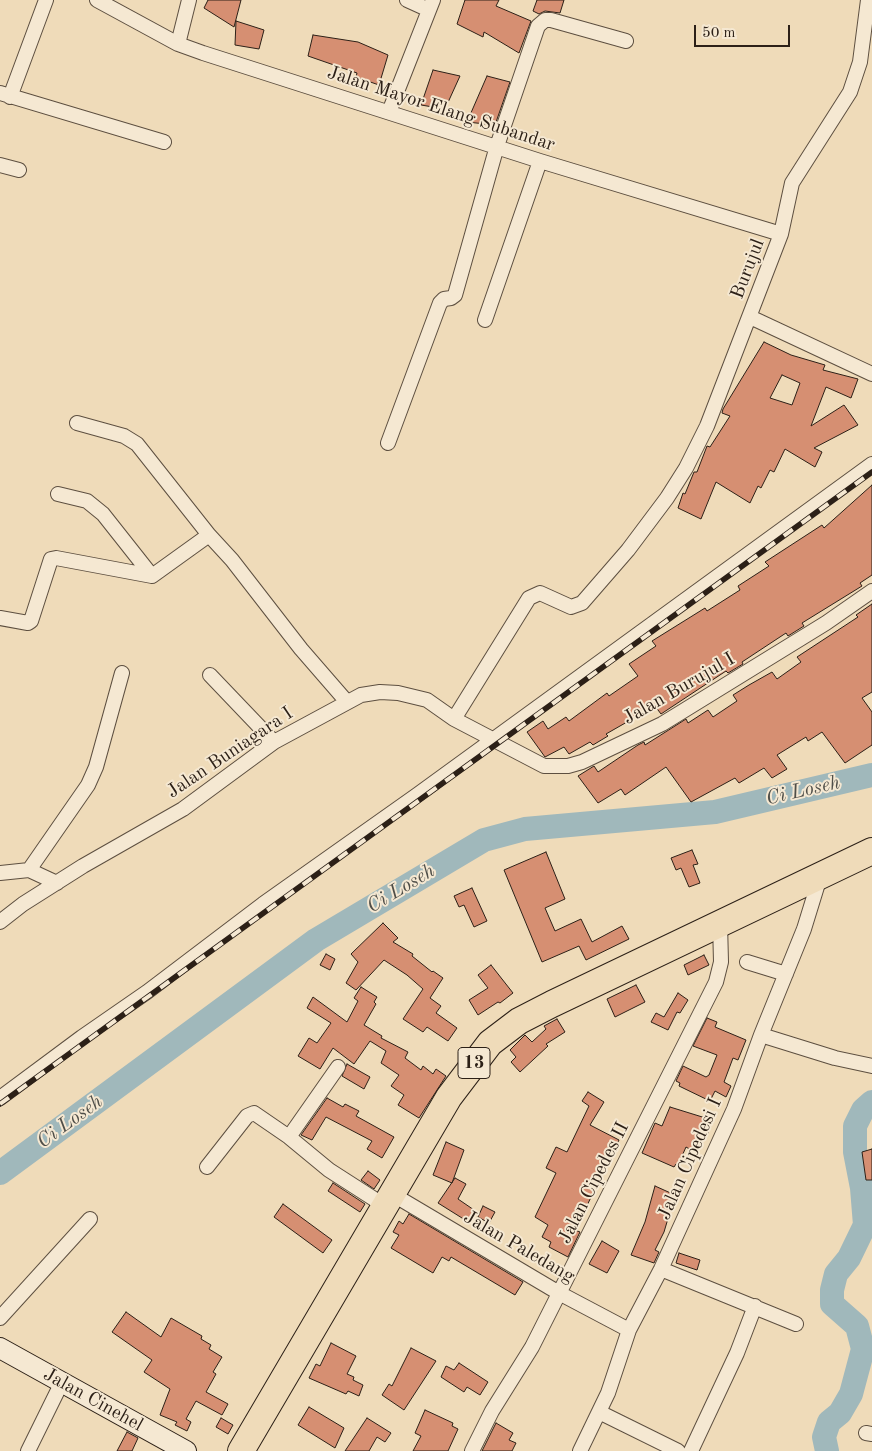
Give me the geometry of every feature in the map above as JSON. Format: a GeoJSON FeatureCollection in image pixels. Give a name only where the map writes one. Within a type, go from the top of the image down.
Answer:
{"type":"FeatureCollection","features":[{"type":"Feature","properties":{"kind":"highway","name":"13"},"geometry":{"type":"LineString","coordinates":[[241,1451],[450,1097],[490,1043],[533,1013],[872,851]]}},
{"type":"Feature","properties":{"kind":"street"},"geometry":{"type":"LineString","coordinates":[[46,0],[5,95],[164,142]]}},
{"type":"Feature","properties":{"kind":"street","name":"Jalan Mayor Elang Subandar"},"geometry":{"type":"LineString","coordinates":[[97,0],[178,44],[540,161],[781,234]]}},
{"type":"Feature","properties":{"kind":"street"},"geometry":{"type":"LineString","coordinates":[[178,44],[189,0]]}},
{"type":"Feature","properties":{"kind":"street"},"geometry":{"type":"LineString","coordinates":[[389,112],[431,5],[407,0]]}},
{"type":"Feature","properties":{"kind":"street","name":"Burujul"},"geometry":{"type":"LineString","coordinates":[[454,719],[529,598],[540,593],[571,606],[582,603],[628,550],[667,498],[686,468],[707,426],[750,316],[781,234],[788,199],[798,172],[850,92],[855,80],[860,62],[868,7]]}},
{"type":"Feature","properties":{"kind":"street"},"geometry":{"type":"LineString","coordinates":[[388,442],[440,303],[444,299],[455,295],[497,146],[541,22],[551,20],[626,42]]}},
{"type":"Feature","properties":{"kind":"street"},"geometry":{"type":"LineString","coordinates":[[485,320],[540,161]]}},
{"type":"Feature","properties":{"kind":"street"},"geometry":{"type":"LineString","coordinates":[[0,165],[19,170]]}},
{"type":"Feature","properties":{"kind":"street"},"geometry":{"type":"LineString","coordinates":[[750,316],[872,374]]}},
{"type":"Feature","properties":{"kind":"street"},"geometry":{"type":"LineString","coordinates":[[76,424],[124,436],[137,444],[209,535],[232,560],[300,649],[347,702]]}},
{"type":"Feature","properties":{"kind":"street"},"geometry":{"type":"LineString","coordinates":[[0,1098],[82,1037],[147,992],[263,904],[494,739],[872,464]]}},
{"type":"Feature","properties":{"kind":"street"},"geometry":{"type":"LineString","coordinates":[[58,494],[87,501],[103,514],[152,576]]}},
{"type":"Feature","properties":{"kind":"street"},"geometry":{"type":"LineString","coordinates":[[0,618],[32,622],[48,560],[53,558],[152,576],[209,535]]}},
{"type":"Feature","properties":{"kind":"street","name":"Jalan Burujul I"},"geometry":{"type":"LineString","coordinates":[[494,739],[544,766],[556,768],[582,762],[662,724],[826,623],[872,591]]}},
{"type":"Feature","properties":{"kind":"street"},"geometry":{"type":"LineString","coordinates":[[29,870],[88,785],[96,767],[122,673]]}},
{"type":"Feature","properties":{"kind":"street"},"geometry":{"type":"LineString","coordinates":[[210,675],[274,742]]}},
{"type":"Feature","properties":{"kind":"street","name":"Jalan Buniagara I"},"geometry":{"type":"LineString","coordinates":[[0,922],[56,883],[183,809],[274,742],[361,695],[380,692],[398,693],[427,700],[454,719],[494,739]]}},
{"type":"Feature","properties":{"kind":"street"},"geometry":{"type":"LineString","coordinates":[[0,873],[29,870],[56,883]]}},
{"type":"Feature","properties":{"kind":"street","name":"Jalan Cipedesi I"},"geometry":{"type":"LineString","coordinates":[[580,1451],[608,1394],[628,1330],[661,1270],[734,1110],[761,1035],[804,929],[820,877]]}},
{"type":"Feature","properties":{"kind":"street","name":"Jalan Cipedes II"},"geometry":{"type":"LineString","coordinates":[[472,1451],[492,1411],[532,1347],[716,982],[721,962],[720,923]]}},
{"type":"Feature","properties":{"kind":"street"},"geometry":{"type":"LineString","coordinates":[[747,962],[786,974]]}},
{"type":"Feature","properties":{"kind":"street"},"geometry":{"type":"LineString","coordinates":[[761,1035],[835,1058],[872,1066]]}},
{"type":"Feature","properties":{"kind":"street"},"geometry":{"type":"LineString","coordinates":[[289,1137],[338,1067]]}},
{"type":"Feature","properties":{"kind":"street","name":"Jalan Paledang"},"geometry":{"type":"LineString","coordinates":[[207,1166],[250,1114],[256,1114],[289,1137],[329,1170],[389,1200],[628,1330]]}},
{"type":"Feature","properties":{"kind":"street"},"geometry":{"type":"LineString","coordinates":[[0,1318],[90,1219]]}},
{"type":"Feature","properties":{"kind":"street"},"geometry":{"type":"LineString","coordinates":[[661,1270],[796,1324]]}},
{"type":"Feature","properties":{"kind":"street"},"geometry":{"type":"LineString","coordinates":[[691,1451],[736,1353],[755,1306]]}},
{"type":"Feature","properties":{"kind":"street","name":"Jalan Cinehel"},"geometry":{"type":"LineString","coordinates":[[0,1348],[186,1451]]}},
{"type":"Feature","properties":{"kind":"street"},"geometry":{"type":"LineString","coordinates":[[28,1451],[62,1382]]}},
{"type":"Feature","properties":{"kind":"street"},"geometry":{"type":"LineString","coordinates":[[599,1412],[678,1451]]}},
{"type":"Feature","properties":{"kind":"building"},"geometry":{"type":"Polygon","coordinates":[[[208,0],[241,0],[234,27],[204,8],[208,0]]]}},
{"type":"Feature","properties":{"kind":"building"},"geometry":{"type":"Polygon","coordinates":[[[465,0],[499,0],[496,6],[531,21],[519,53],[484,32],[483,37],[457,24],[465,0]]]}},
{"type":"Feature","properties":{"kind":"building"},"geometry":{"type":"Polygon","coordinates":[[[537,0],[564,0],[560,13],[545,11],[539,14],[533,11],[537,0]]]}},
{"type":"Feature","properties":{"kind":"building"},"geometry":{"type":"Polygon","coordinates":[[[236,21],[264,30],[259,49],[235,45],[236,21]]]}},
{"type":"Feature","properties":{"kind":"building"},"geometry":{"type":"Polygon","coordinates":[[[313,35],[358,42],[388,55],[379,85],[356,77],[357,73],[308,56],[313,35]]]}},
{"type":"Feature","properties":{"kind":"building"},"geometry":{"type":"Polygon","coordinates":[[[433,70],[460,76],[445,109],[421,105],[433,70]]]}},
{"type":"Feature","properties":{"kind":"building"},"geometry":{"type":"Polygon","coordinates":[[[487,76],[510,82],[495,125],[467,122],[487,76]]]}},
{"type":"Feature","properties":{"kind":"building"},"geometry":{"type":"Polygon","coordinates":[[[764,342],[791,355],[825,365],[823,370],[858,379],[851,398],[826,387],[811,426],[844,405],[858,425],[814,448],[822,452],[815,467],[785,449],[774,472],[770,470],[761,488],[758,486],[750,503],[716,482],[701,519],[678,508],[683,493],[685,494],[694,472],[697,472],[707,446],[710,447],[730,416],[722,413],[764,342]],[[782,375],[770,398],[792,405],[800,383],[782,375]]]}},
{"type":"Feature","properties":{"kind":"building"},"geometry":{"type":"Polygon","coordinates":[[[872,485],[872,575],[860,583],[862,586],[802,623],[804,626],[788,636],[786,633],[742,662],[743,664],[728,673],[726,671],[661,714],[655,706],[606,734],[608,736],[593,745],[590,742],[569,754],[564,747],[545,757],[527,732],[543,721],[548,729],[566,717],[569,721],[607,693],[609,696],[638,676],[629,664],[656,646],[652,641],[705,608],[707,611],[740,590],[738,586],[769,566],[765,562],[822,525],[824,528],[872,485]]]}},
{"type":"Feature","properties":{"kind":"building"},"geometry":{"type":"Polygon","coordinates":[[[872,604],[872,692],[862,698],[872,712],[872,745],[845,763],[822,732],[808,741],[806,737],[777,755],[787,769],[772,778],[764,768],[739,783],[735,778],[691,802],[666,767],[625,795],[621,789],[598,803],[578,776],[594,766],[598,772],[638,745],[644,742],[645,745],[686,719],[688,723],[708,710],[713,717],[737,701],[733,695],[772,672],[777,679],[801,662],[797,657],[858,617],[856,615],[872,604]]]}},
{"type":"Feature","properties":{"kind":"building"},"geometry":{"type":"Polygon","coordinates":[[[692,850],[698,864],[693,865],[700,883],[689,887],[681,868],[676,870],[671,858],[692,850]]]}},
{"type":"Feature","properties":{"kind":"building"},"geometry":{"type":"Polygon","coordinates":[[[546,852],[565,899],[545,908],[555,931],[581,919],[592,942],[622,926],[629,939],[586,960],[579,946],[542,962],[504,870],[546,852]]]}},
{"type":"Feature","properties":{"kind":"building"},"geometry":{"type":"Polygon","coordinates":[[[472,888],[487,921],[474,927],[464,905],[459,907],[454,896],[472,888]]]}},
{"type":"Feature","properties":{"kind":"building"},"geometry":{"type":"Polygon","coordinates":[[[383,923],[398,938],[393,942],[413,954],[412,956],[432,972],[443,978],[430,998],[441,1006],[436,1013],[457,1028],[448,1041],[427,1027],[423,1032],[403,1019],[423,989],[407,975],[384,960],[356,990],[346,983],[358,962],[351,954],[383,923]]]}},
{"type":"Feature","properties":{"kind":"building"},"geometry":{"type":"Polygon","coordinates":[[[326,954],[335,959],[330,970],[320,965],[326,954]]]}},
{"type":"Feature","properties":{"kind":"building"},"geometry":{"type":"Polygon","coordinates":[[[704,955],[709,965],[688,975],[684,965],[704,955]]]}},
{"type":"Feature","properties":{"kind":"building"},"geometry":{"type":"Polygon","coordinates":[[[491,965],[513,993],[500,1003],[498,1002],[478,1015],[469,1000],[488,988],[478,975],[491,965]]]}},
{"type":"Feature","properties":{"kind":"building"},"geometry":{"type":"Polygon","coordinates":[[[636,985],[645,1002],[615,1017],[607,999],[636,985]]]}},
{"type":"Feature","properties":{"kind":"building"},"geometry":{"type":"Polygon","coordinates":[[[361,987],[377,997],[374,1002],[376,1004],[364,1025],[382,1036],[381,1038],[408,1052],[405,1058],[421,1070],[423,1066],[433,1074],[436,1069],[446,1076],[419,1118],[398,1105],[404,1095],[391,1086],[399,1075],[381,1063],[386,1051],[370,1041],[354,1064],[333,1048],[320,1069],[298,1056],[309,1038],[317,1043],[331,1023],[307,1008],[313,997],[347,1022],[358,1001],[354,998],[361,987]]]}},
{"type":"Feature","properties":{"kind":"building"},"geometry":{"type":"Polygon","coordinates":[[[678,993],[688,1000],[680,1013],[677,1012],[668,1030],[651,1022],[656,1013],[664,1017],[678,993]]]}},
{"type":"Feature","properties":{"kind":"building"},"geometry":{"type":"Polygon","coordinates":[[[707,1018],[717,1022],[715,1027],[746,1040],[738,1060],[733,1058],[724,1082],[731,1086],[726,1097],[715,1091],[710,1101],[679,1086],[680,1083],[676,1081],[683,1066],[706,1077],[709,1075],[717,1055],[693,1046],[707,1018]]]}},
{"type":"Feature","properties":{"kind":"building"},"geometry":{"type":"Polygon","coordinates":[[[557,1019],[565,1032],[546,1044],[548,1046],[520,1072],[511,1062],[516,1057],[510,1050],[525,1035],[532,1042],[546,1029],[544,1026],[557,1019]]]}},
{"type":"Feature","properties":{"kind":"building"},"geometry":{"type":"Polygon","coordinates":[[[347,1064],[370,1077],[364,1089],[342,1076],[347,1064]]]}},
{"type":"Feature","properties":{"kind":"building"},"geometry":{"type":"Polygon","coordinates":[[[588,1092],[604,1102],[590,1125],[619,1140],[575,1230],[580,1232],[568,1257],[549,1247],[551,1242],[542,1237],[548,1225],[535,1217],[556,1173],[546,1168],[556,1147],[567,1152],[589,1106],[582,1101],[588,1092]]]}},
{"type":"Feature","properties":{"kind":"building"},"geometry":{"type":"Polygon","coordinates":[[[327,1098],[343,1107],[345,1104],[359,1111],[356,1116],[394,1137],[382,1158],[367,1149],[372,1141],[326,1117],[312,1140],[301,1135],[327,1098]]]}},
{"type":"Feature","properties":{"kind":"building"},"geometry":{"type":"Polygon","coordinates":[[[670,1107],[712,1120],[707,1136],[701,1134],[693,1151],[686,1147],[678,1165],[676,1164],[674,1167],[642,1153],[655,1123],[662,1126],[670,1107]]]}},
{"type":"Feature","properties":{"kind":"building"},"geometry":{"type":"Polygon","coordinates":[[[446,1142],[464,1150],[452,1183],[433,1175],[446,1142]]]}},
{"type":"Feature","properties":{"kind":"building"},"geometry":{"type":"Polygon","coordinates":[[[872,1149],[872,1180],[866,1180],[862,1152],[872,1149]]]}},
{"type":"Feature","properties":{"kind":"building"},"geometry":{"type":"Polygon","coordinates":[[[368,1171],[380,1180],[374,1189],[361,1180],[368,1171]]]}},
{"type":"Feature","properties":{"kind":"building"},"geometry":{"type":"Polygon","coordinates":[[[455,1178],[466,1184],[458,1199],[477,1212],[470,1223],[438,1203],[455,1178]]]}},
{"type":"Feature","properties":{"kind":"building"},"geometry":{"type":"Polygon","coordinates":[[[333,1183],[365,1204],[360,1212],[328,1191],[333,1183]]]}},
{"type":"Feature","properties":{"kind":"building"},"geometry":{"type":"Polygon","coordinates":[[[655,1186],[675,1195],[664,1232],[655,1250],[659,1252],[654,1263],[631,1255],[645,1222],[655,1186]]]}},
{"type":"Feature","properties":{"kind":"building"},"geometry":{"type":"Polygon","coordinates":[[[283,1204],[332,1240],[323,1253],[274,1217],[283,1204]]]}},
{"type":"Feature","properties":{"kind":"building"},"geometry":{"type":"Polygon","coordinates":[[[483,1206],[495,1212],[489,1223],[478,1217],[483,1206]]]}},
{"type":"Feature","properties":{"kind":"building"},"geometry":{"type":"Polygon","coordinates":[[[409,1214],[523,1282],[515,1295],[451,1257],[449,1261],[442,1257],[433,1273],[391,1248],[399,1235],[393,1232],[399,1221],[403,1224],[409,1214]]]}},
{"type":"Feature","properties":{"kind":"building"},"geometry":{"type":"Polygon","coordinates":[[[602,1241],[619,1251],[607,1273],[589,1264],[602,1241]]]}},
{"type":"Feature","properties":{"kind":"building"},"geometry":{"type":"Polygon","coordinates":[[[679,1253],[700,1260],[697,1270],[676,1263],[679,1253]]]}},
{"type":"Feature","properties":{"kind":"building"},"geometry":{"type":"Polygon","coordinates":[[[126,1312],[161,1337],[171,1318],[202,1336],[201,1339],[211,1345],[209,1349],[222,1357],[213,1372],[216,1374],[206,1392],[228,1404],[222,1415],[196,1401],[186,1419],[191,1422],[187,1431],[175,1425],[177,1422],[160,1415],[170,1389],[144,1372],[152,1360],[112,1332],[126,1312]]]}},
{"type":"Feature","properties":{"kind":"building"},"geometry":{"type":"Polygon","coordinates":[[[331,1343],[356,1356],[347,1374],[354,1377],[353,1380],[363,1385],[359,1396],[348,1391],[346,1394],[309,1378],[316,1364],[320,1366],[331,1343]]]}},
{"type":"Feature","properties":{"kind":"building"},"geometry":{"type":"Polygon","coordinates":[[[411,1348],[436,1361],[404,1410],[382,1395],[389,1384],[392,1386],[411,1348]]]}},
{"type":"Feature","properties":{"kind":"building"},"geometry":{"type":"Polygon","coordinates":[[[459,1363],[488,1382],[480,1395],[467,1387],[464,1392],[441,1377],[446,1366],[454,1370],[459,1363]]]}},
{"type":"Feature","properties":{"kind":"building"},"geometry":{"type":"Polygon","coordinates":[[[309,1407],[344,1428],[335,1448],[298,1425],[309,1407]]]}},
{"type":"Feature","properties":{"kind":"building"},"geometry":{"type":"Polygon","coordinates":[[[425,1410],[453,1423],[452,1426],[458,1429],[448,1451],[413,1451],[421,1436],[415,1433],[425,1410]]]}},
{"type":"Feature","properties":{"kind":"building"},"geometry":{"type":"Polygon","coordinates":[[[221,1418],[233,1425],[228,1434],[216,1427],[221,1418]]]}},
{"type":"Feature","properties":{"kind":"building"},"geometry":{"type":"Polygon","coordinates":[[[367,1418],[391,1433],[385,1442],[377,1437],[369,1451],[345,1451],[367,1418]]]}},
{"type":"Feature","properties":{"kind":"building"},"geometry":{"type":"Polygon","coordinates":[[[496,1423],[513,1433],[509,1440],[516,1443],[512,1451],[482,1451],[496,1423]]]}},
{"type":"Feature","properties":{"kind":"building"},"geometry":{"type":"Polygon","coordinates":[[[127,1432],[138,1438],[132,1451],[117,1451],[127,1432]]]}},
{"type":"Feature","properties":{"kind":"waterway","name":"Ci Loseh"},"geometry":{"type":"LineString","coordinates":[[0,1173],[316,940],[484,840],[525,829],[715,812],[872,775]]}},
{"type":"Feature","properties":{"kind":"waterway"},"geometry":{"type":"LineString","coordinates":[[827,1451],[824,1437],[829,1422],[840,1413],[851,1394],[863,1349],[857,1326],[832,1304],[832,1290],[836,1274],[849,1258],[865,1225],[862,1188],[855,1152],[855,1126],[863,1110],[872,1102]]}},
{"type":"Feature","properties":{"kind":"railway"},"geometry":{"type":"LineString","coordinates":[[0,1104],[872,472]]}}]}
